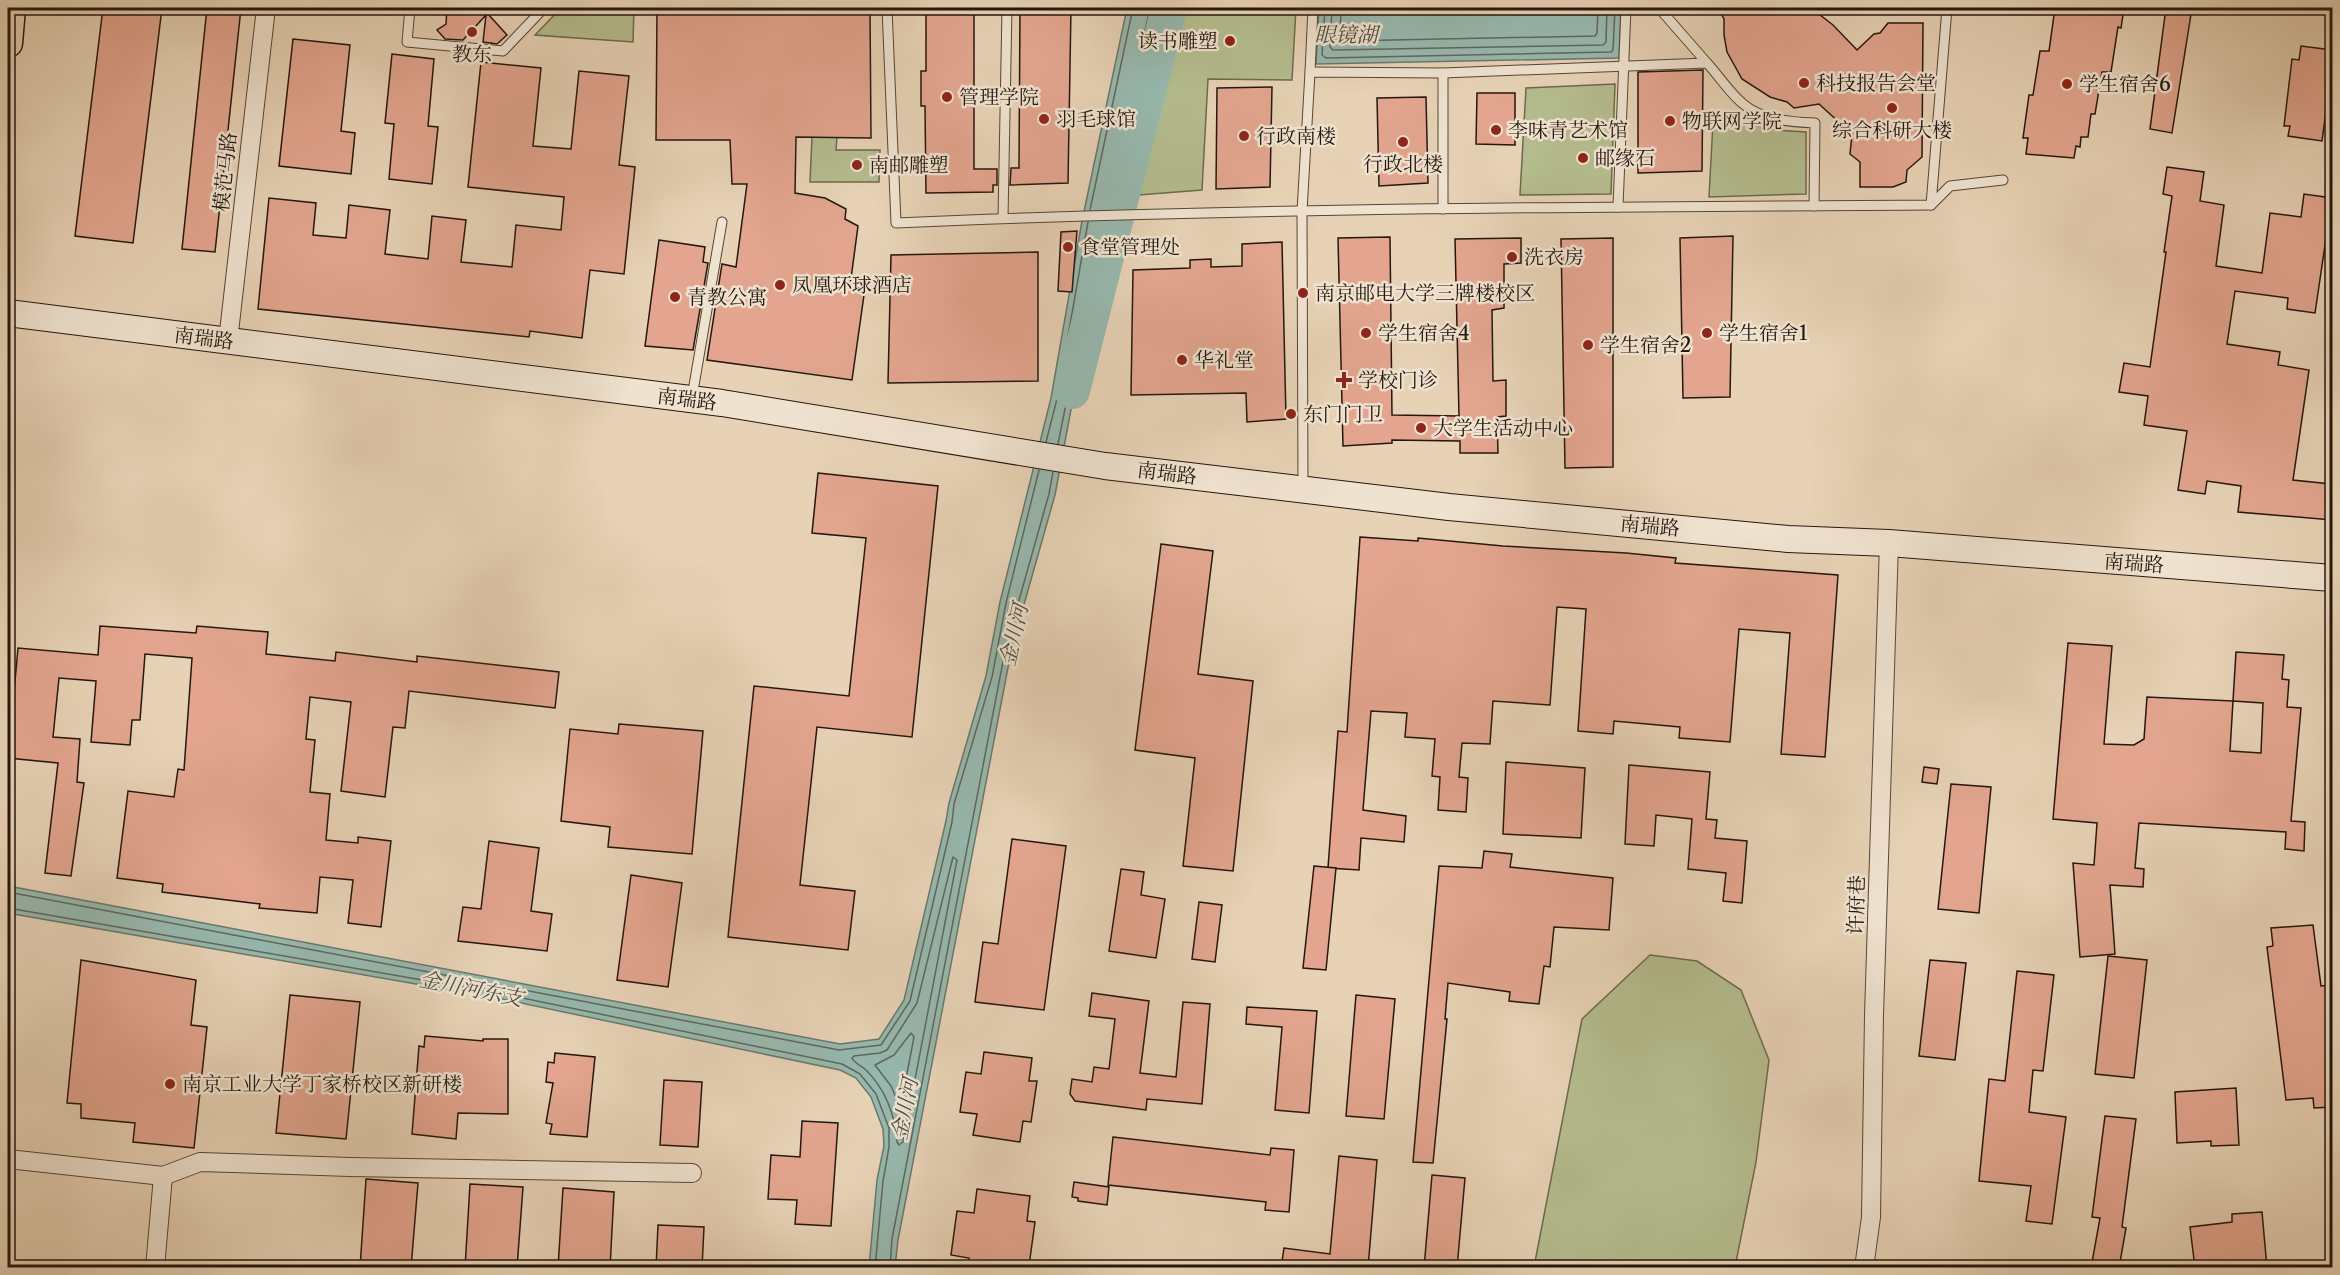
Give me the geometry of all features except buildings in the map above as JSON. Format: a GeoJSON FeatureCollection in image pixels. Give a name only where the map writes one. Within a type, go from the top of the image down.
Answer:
{"type":"FeatureCollection","features":[{"type":"Feature","properties":{"kind":"main road"},"geometry":{"type":"LineString","coordinates":[[8,43],[11,8]]}},
{"type":"Feature","properties":{"kind":"street","name":"模范马路"},"geometry":{"type":"LineString","coordinates":[[228,341],[266,8]]}},
{"type":"Feature","properties":{"kind":"street","name":"南瑞路"},"geometry":{"type":"LineString","coordinates":[[8,313],[692,399],[1105,466],[1449,507],[1765,537],[1889,543],[2332,578]]}},
{"type":"Feature","properties":{"kind":"street","name":"许府巷"},"geometry":{"type":"LineString","coordinates":[[1864,1268],[1871,1217],[1874,1016],[1889,543]]}},
{"type":"Feature","properties":{"kind":"street"},"geometry":{"type":"LineString","coordinates":[[8,1160],[163,1176],[200,1162],[692,1173]]}},
{"type":"Feature","properties":{"kind":"street"},"geometry":{"type":"LineString","coordinates":[[156,1268],[163,1176]]}},
{"type":"Feature","properties":{"kind":"lane"},"geometry":{"type":"LineString","coordinates":[[410,8],[407,42],[503,51],[544,8]]}},
{"type":"Feature","properties":{"kind":"lane"},"geometry":{"type":"LineString","coordinates":[[888,8],[896,223],[1128,214],[1931,205],[1950,186],[2003,180]]}},
{"type":"Feature","properties":{"kind":"lane"},"geometry":{"type":"LineString","coordinates":[[1003,218],[1007,8]]}},
{"type":"Feature","properties":{"kind":"lane"},"geometry":{"type":"LineString","coordinates":[[1303,490],[1302,211],[1313,8]]}},
{"type":"Feature","properties":{"kind":"lane"},"geometry":{"type":"LineString","coordinates":[[1618,207],[1626,8]]}},
{"type":"Feature","properties":{"kind":"lane"},"geometry":{"type":"LineString","coordinates":[[1659,8],[1743,104],[1763,115],[1789,122],[1815,123],[1814,206]]}},
{"type":"Feature","properties":{"kind":"lane"},"geometry":{"type":"LineString","coordinates":[[1931,205],[1947,8]]}},
{"type":"Feature","properties":{"kind":"lane"},"geometry":{"type":"LineString","coordinates":[[1310,72],[1443,73],[1707,63]]}},
{"type":"Feature","properties":{"kind":"lane"},"geometry":{"type":"LineString","coordinates":[[1443,73],[1443,209]]}},
{"type":"Feature","properties":{"kind":"lane"},"geometry":{"type":"LineString","coordinates":[[692,399],[722,222]]}},
{"type":"Feature","properties":{"kind":"green space"},"geometry":{"type":"Polygon","coordinates":[[[561,8],[634,8],[633,42],[535,35],[561,8]]]}},
{"type":"Feature","properties":{"kind":"green space"},"geometry":{"type":"Polygon","coordinates":[[[1168,8],[1296,8],[1292,80],[1208,79],[1202,190],[1126,196],[1168,8]]]}},
{"type":"Feature","properties":{"kind":"green space"},"geometry":{"type":"Polygon","coordinates":[[[1615,84],[1611,194],[1520,195],[1526,88],[1615,84]]]}},
{"type":"Feature","properties":{"kind":"green space"},"geometry":{"type":"Polygon","coordinates":[[[1755,121],[1776,130],[1806,132],[1806,194],[1709,197],[1713,122],[1755,121]]]}},
{"type":"Feature","properties":{"kind":"green space"},"geometry":{"type":"Polygon","coordinates":[[[812,137],[837,137],[836,150],[880,150],[879,182],[810,182],[812,137]]]}},
{"type":"Feature","properties":{"kind":"green space"},"geometry":{"type":"Polygon","coordinates":[[[1650,955],[1697,961],[1741,990],[1769,1060],[1756,1162],[1735,1267],[1534,1267],[1582,1019],[1650,955]]]}},
{"type":"Feature","properties":{"kind":"water","name":"金川河东支"},"geometry":{"type":"Polygon","coordinates":[[[1127,8],[1156,8],[1093,292],[1055,495],[1012,647],[898,1240],[895,1267],[869,1267],[877,1180],[884,1146],[883,1129],[871,1097],[856,1078],[840,1070],[502,999],[8,913],[8,886],[840,1044],[879,1039],[904,1000],[949,803],[986,676],[1000,602],[1051,398],[1082,221],[1127,8]]]}},
{"type":"Feature","properties":{"kind":"water","name":"眼镜湖"},"geometry":{"type":"Polygon","coordinates":[[[1319,8],[1621,8],[1619,58],[1316,64],[1319,8]]]}},
{"type":"Feature","properties":{"kind":"waterway","name":"金川河"},"geometry":{"type":"LineString","coordinates":[[1072,391],[1169,8]]}},
{"type":"Feature","properties":{"kind":"place","name":"教东"},"geometry":{"type":"Point","coordinates":[472,32]}},
{"type":"Feature","properties":{"kind":"place","name":"读书雕塑"},"geometry":{"type":"Point","coordinates":[1230,41]}},
{"type":"Feature","properties":{"kind":"place","name":"科技报告会堂"},"geometry":{"type":"Point","coordinates":[1804,83]}},
{"type":"Feature","properties":{"kind":"place","name":"学生宿舍6"},"geometry":{"type":"Point","coordinates":[2067,84]}},
{"type":"Feature","properties":{"kind":"place","name":"管理学院"},"geometry":{"type":"Point","coordinates":[947,97]}},
{"type":"Feature","properties":{"kind":"place","name":"综合科研大楼"},"geometry":{"type":"Point","coordinates":[1892,108]}},
{"type":"Feature","properties":{"kind":"place","name":"羽毛球馆"},"geometry":{"type":"Point","coordinates":[1044,119]}},
{"type":"Feature","properties":{"kind":"place","name":"物联网学院"},"geometry":{"type":"Point","coordinates":[1670,121]}},
{"type":"Feature","properties":{"kind":"place","name":"李味青艺术馆"},"geometry":{"type":"Point","coordinates":[1496,130]}},
{"type":"Feature","properties":{"kind":"place","name":"行政南楼"},"geometry":{"type":"Point","coordinates":[1244,136]}},
{"type":"Feature","properties":{"kind":"place","name":"行政北楼"},"geometry":{"type":"Point","coordinates":[1403,142]}},
{"type":"Feature","properties":{"kind":"place","name":"邮缘石"},"geometry":{"type":"Point","coordinates":[1583,158]}},
{"type":"Feature","properties":{"kind":"place","name":"南邮雕塑"},"geometry":{"type":"Point","coordinates":[857,165]}},
{"type":"Feature","properties":{"kind":"place","name":"食堂管理处"},"geometry":{"type":"Point","coordinates":[1068,247]}},
{"type":"Feature","properties":{"kind":"place","name":"洗衣房"},"geometry":{"type":"Point","coordinates":[1512,257]}},
{"type":"Feature","properties":{"kind":"place","name":"凤凰环球酒店"},"geometry":{"type":"Point","coordinates":[780,285]}},
{"type":"Feature","properties":{"kind":"place","name":"南京邮电大学三牌楼校区"},"geometry":{"type":"Point","coordinates":[1303,293]}},
{"type":"Feature","properties":{"kind":"place","name":"青教公寓"},"geometry":{"type":"Point","coordinates":[675,297]}},
{"type":"Feature","properties":{"kind":"place","name":"学生宿舍4"},"geometry":{"type":"Point","coordinates":[1366,333]}},
{"type":"Feature","properties":{"kind":"place","name":"学生宿舍1"},"geometry":{"type":"Point","coordinates":[1707,333]}},
{"type":"Feature","properties":{"kind":"place","name":"学生宿舍2"},"geometry":{"type":"Point","coordinates":[1588,345]}},
{"type":"Feature","properties":{"kind":"place","name":"华礼堂"},"geometry":{"type":"Point","coordinates":[1182,360]}},
{"type":"Feature","properties":{"kind":"place","name":"学校门诊"},"geometry":{"type":"Point","coordinates":[1344,380]}},
{"type":"Feature","properties":{"kind":"place","name":"东门门卫"},"geometry":{"type":"Point","coordinates":[1291,414]}},
{"type":"Feature","properties":{"kind":"place","name":"大学生活动中心"},"geometry":{"type":"Point","coordinates":[1421,428]}},
{"type":"Feature","properties":{"kind":"place","name":"南京工业大学丁家桥校区新研楼"},"geometry":{"type":"Point","coordinates":[170,1084]}}]}
